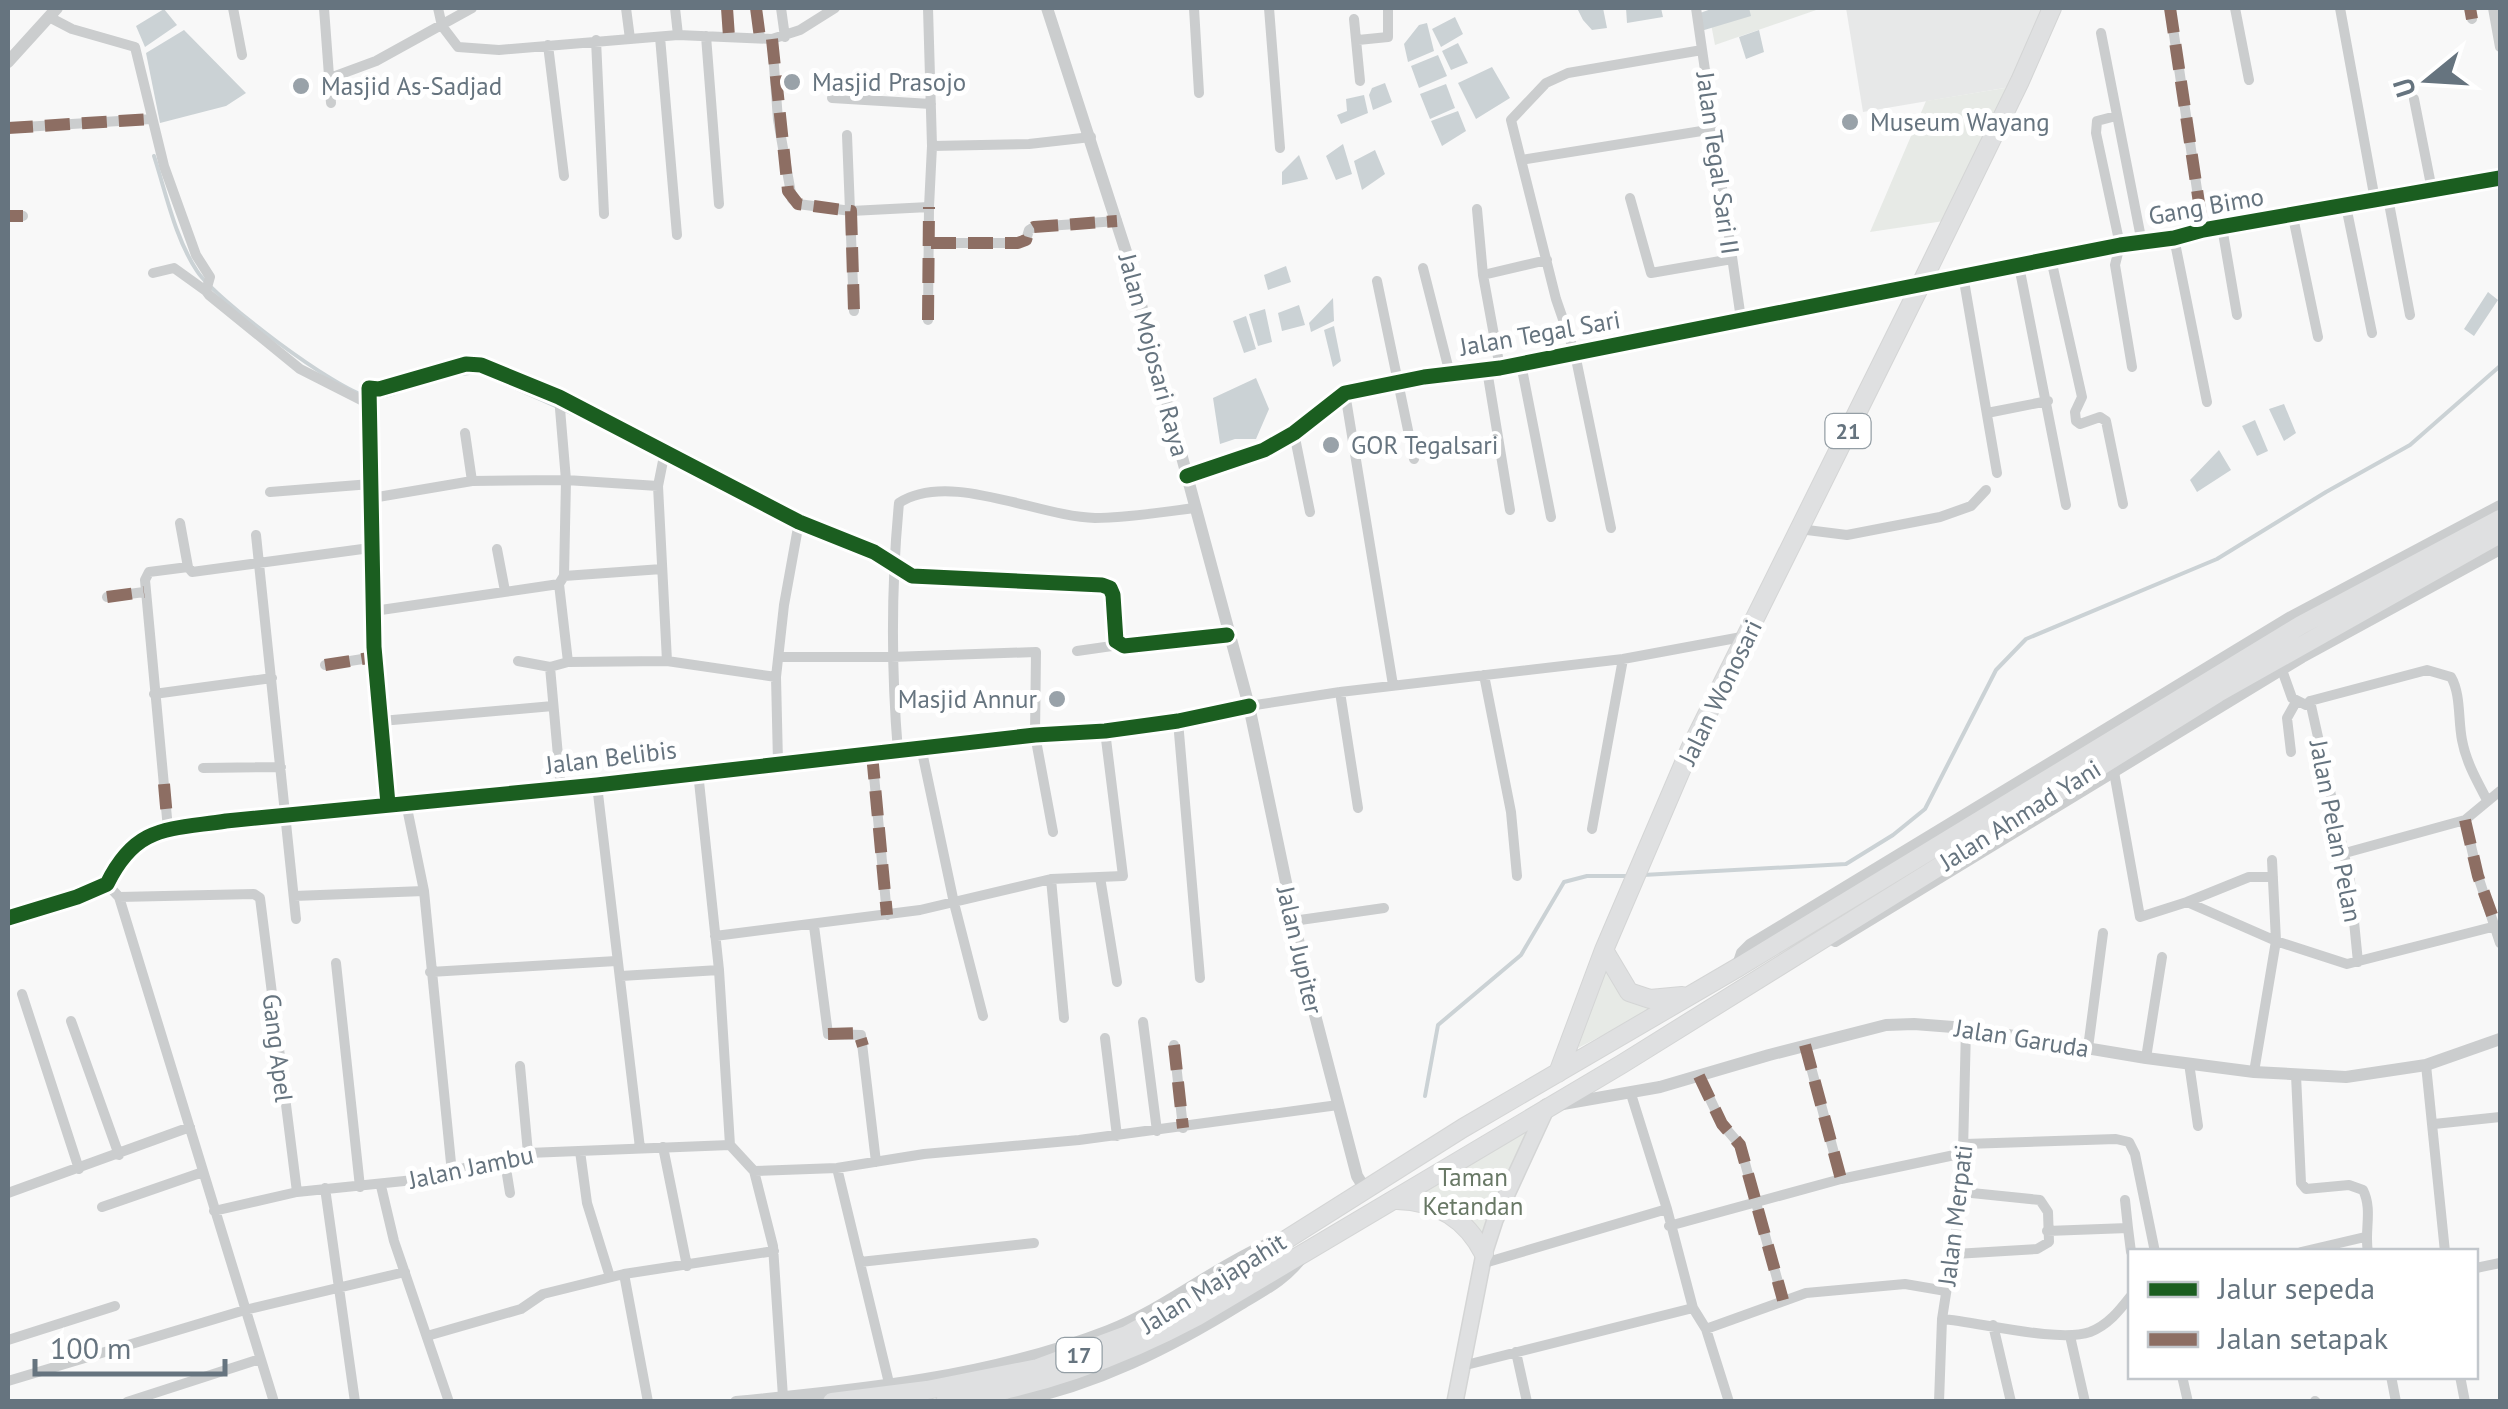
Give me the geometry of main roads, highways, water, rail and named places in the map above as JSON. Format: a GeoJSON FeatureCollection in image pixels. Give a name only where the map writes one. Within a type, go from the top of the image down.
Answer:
{"type":"FeatureCollection","features":[{"type":"Feature","properties":{"kind":"highway","name":"Jalan Wonosari"},"geometry":{"type":"LineString","coordinates":[[1547,1107],[1604,950],[1690,749],[1921,284],[2052,8]]}},
{"type":"Feature","properties":{"kind":"highway","name":"Jalan Ahmad Yani"},"geometry":{"type":"LineString","coordinates":[[1559,1071],[1737,968],[2177,694],[2500,519]]}},
{"type":"Feature","properties":{"kind":"highway","name":"Jalan Ahmad Yani"},"geometry":{"type":"LineString","coordinates":[[1547,1107],[2218,693],[2500,548]]}},
{"type":"Feature","properties":{"kind":"highway"},"geometry":{"type":"LineString","coordinates":[[1604,950],[1623,986],[1636,996],[1650,999],[1691,995]]}},
{"type":"Feature","properties":{"kind":"highway","name":"Jalan Majapahit"},"geometry":{"type":"LineString","coordinates":[[832,1402],[946,1387],[1077,1356],[1127,1336],[1559,1071]]}},
{"type":"Feature","properties":{"kind":"highway","name":"Jalan Majapahit"},"geometry":{"type":"LineString","coordinates":[[944,1402],[1044,1382],[1111,1359],[1198,1316],[1547,1107]]}},
{"type":"Feature","properties":{"kind":"highway"},"geometry":{"type":"LineString","coordinates":[[1397,1200],[1416,1200],[1450,1214],[1470,1231],[1482,1259]]}},
{"type":"Feature","properties":{"kind":"main road","name":"Jalan Wonosari"},"geometry":{"type":"LineString","coordinates":[[1455,1402],[1482,1259],[1495,1220],[1547,1107]]}},
{"type":"Feature","properties":{"kind":"waterway"},"geometry":{"type":"LineString","coordinates":[[154,156],[189,258],[208,284],[251,322],[331,379],[369,397],[391,395],[427,380]]}},
{"type":"Feature","properties":{"kind":"waterway"},"geometry":{"type":"LineString","coordinates":[[1643,875],[1846,864],[1893,835],[1925,809],[1996,670],[2026,639],[2217,559],[2410,445],[2500,366]]}},
{"type":"Feature","properties":{"kind":"waterway"},"geometry":{"type":"LineString","coordinates":[[441,376],[479,372],[623,436]]}},
{"type":"Feature","properties":{"kind":"waterway"},"geometry":{"type":"LineString","coordinates":[[1425,1096],[1438,1025],[1521,955],[1564,882],[1587,876],[1628,876]]}},
{"type":"Feature","properties":{"kind":"place","name":"Masjid Prasojo"},"geometry":{"type":"Point","coordinates":[792,82]}},
{"type":"Feature","properties":{"kind":"place","name":"Masjid As-Sadjad"},"geometry":{"type":"Point","coordinates":[301,86]}},
{"type":"Feature","properties":{"kind":"place","name":"Museum Wayang"},"geometry":{"type":"Point","coordinates":[1850,122]}},
{"type":"Feature","properties":{"kind":"place","name":"GOR Tegalsari"},"geometry":{"type":"Point","coordinates":[1331,445]}},
{"type":"Feature","properties":{"kind":"place","name":"Masjid Annur"},"geometry":{"type":"Point","coordinates":[1057,699]}},
{"type":"Feature","properties":{"kind":"park label","name":"Taman Ketandan"},"geometry":{"type":"Point","coordinates":[1473,1192]}}]}
